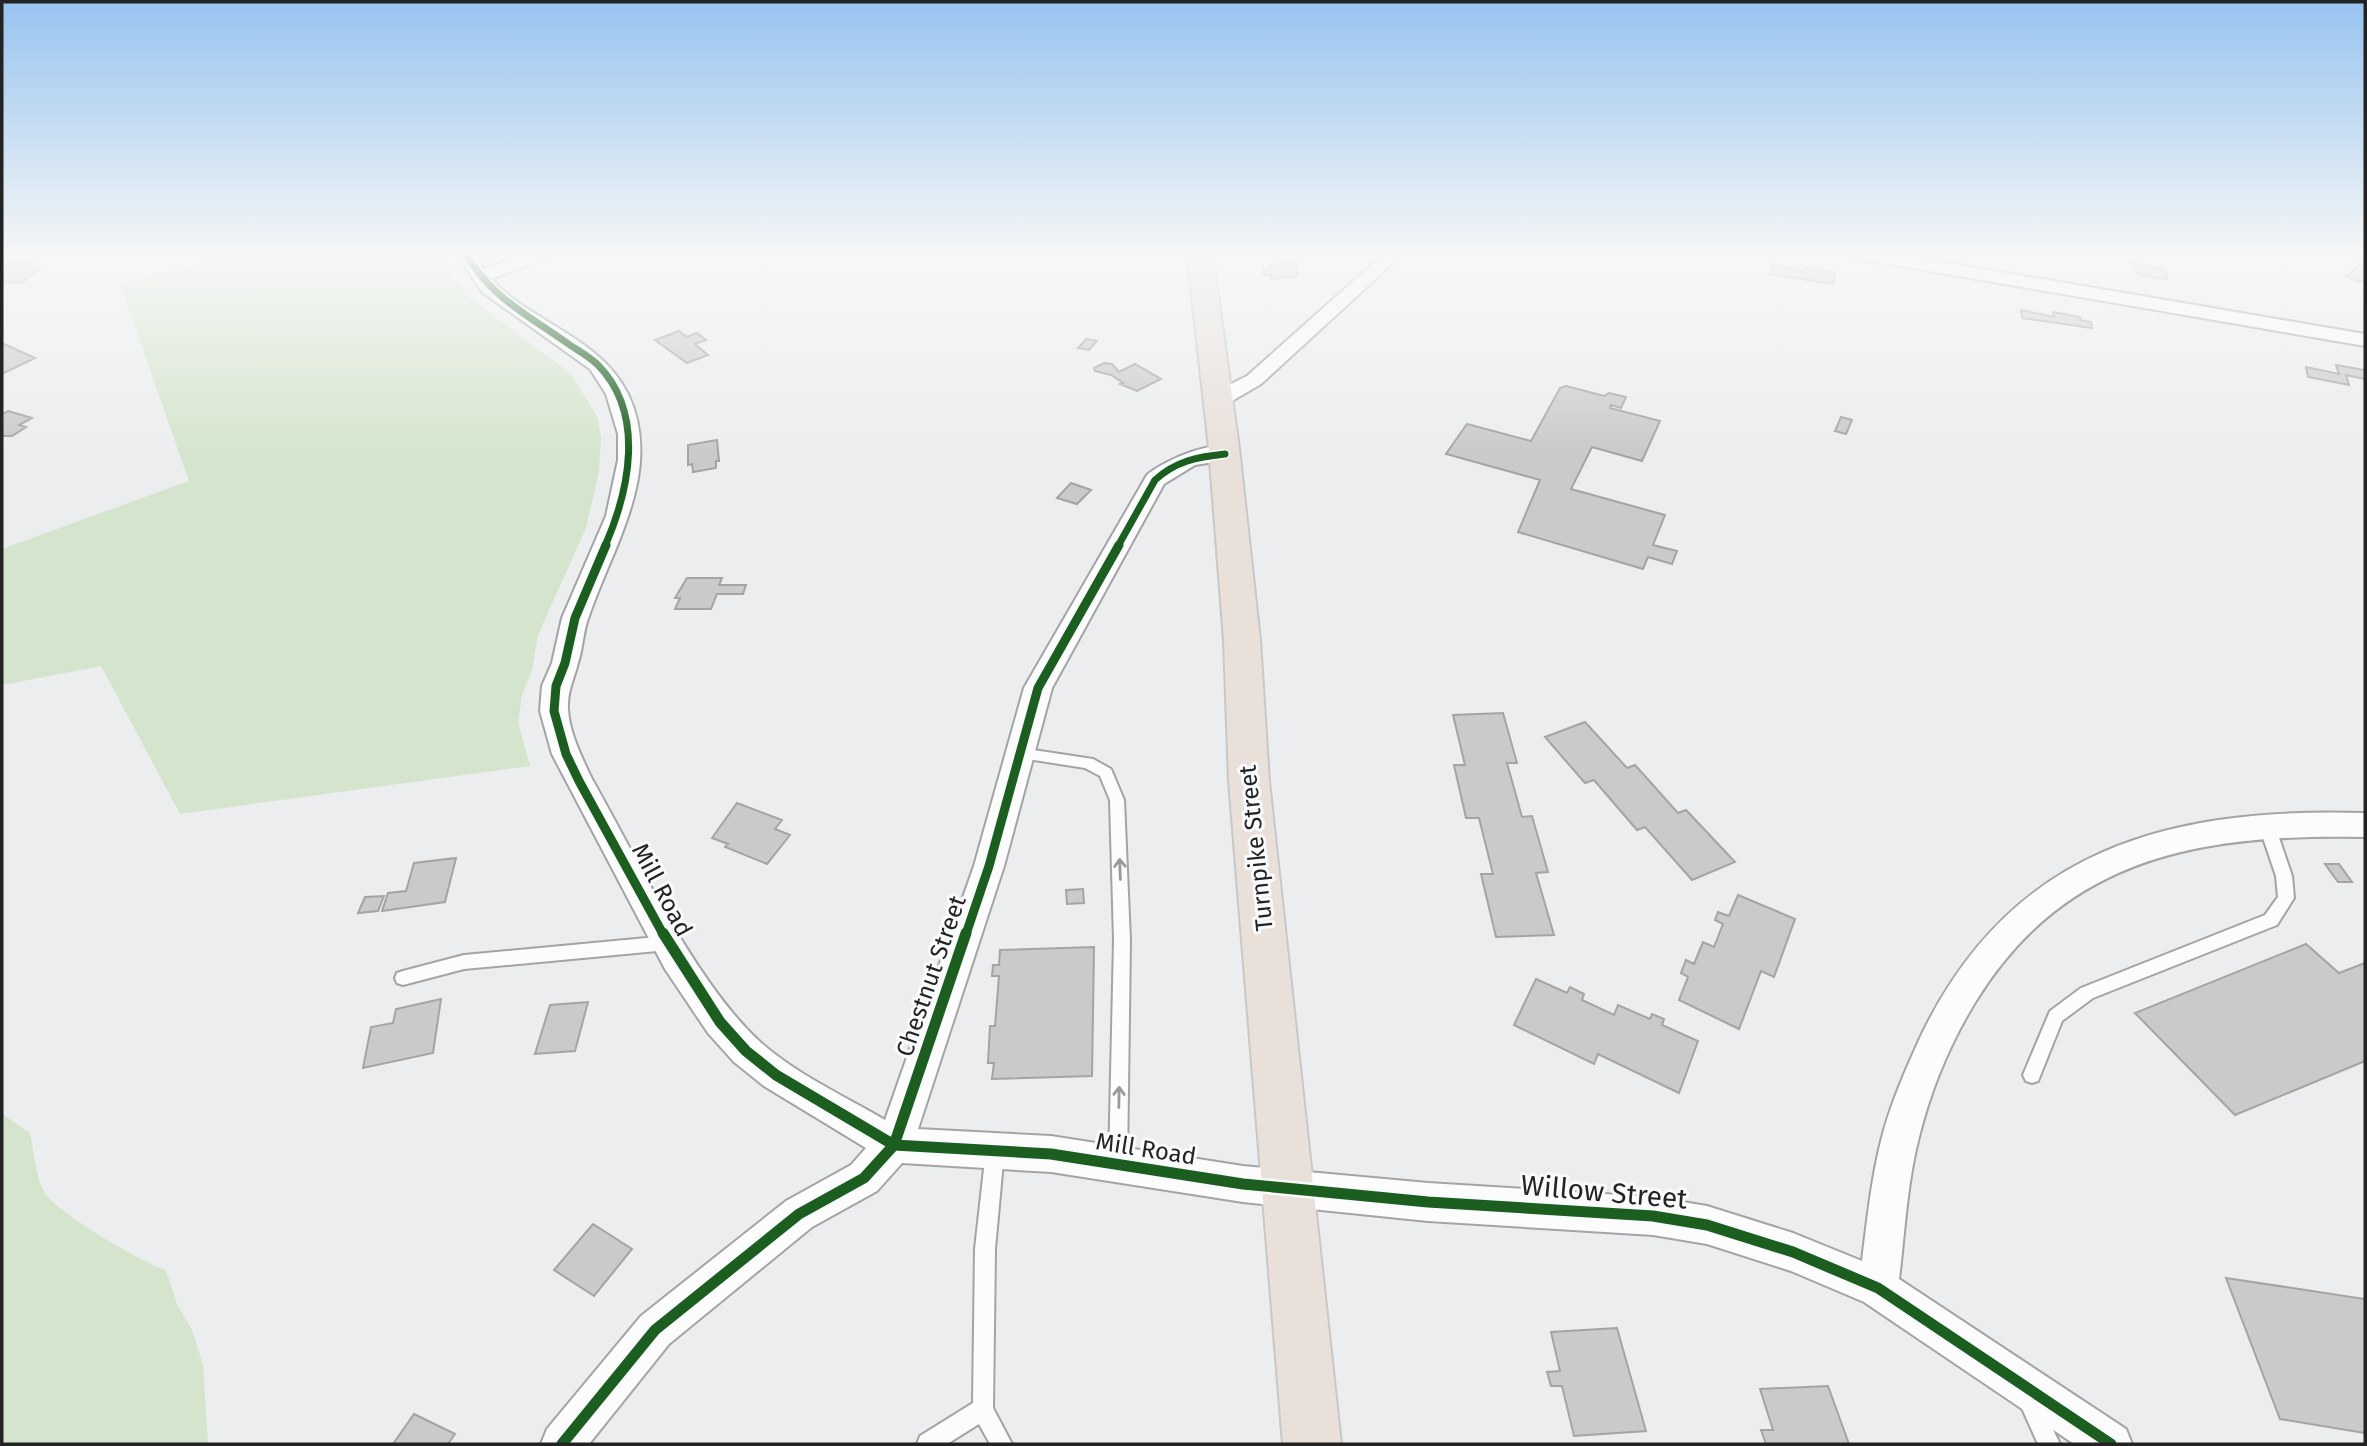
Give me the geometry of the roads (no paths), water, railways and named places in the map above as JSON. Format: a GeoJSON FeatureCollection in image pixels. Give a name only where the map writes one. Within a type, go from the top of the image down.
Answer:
{"type":"FeatureCollection","features":[{"type":"Feature","properties":{"kind":"highway","name":"Turnpike Street"},"geometry":{"type":"LineString","coordinates":[[1207,319],[1225,454],[1242,640],[1249,781],[1265,923],[1312,1444]]}},
{"type":"Feature","properties":{"kind":"street","name":"Mill Road"},"geometry":{"type":"LineString","coordinates":[[530,319],[598,365],[625,412],[629,434],[624,491],[608,545],[575,618],[565,663],[556,686],[554,711],[566,754],[668,943],[699,994],[746,1051],[776,1075],[894,1145],[1051,1154],[1287,1187]]}},
{"type":"Feature","properties":{"kind":"street"},"geometry":{"type":"LineString","coordinates":[[1217,400],[1254,380],[1321,319]]}},
{"type":"Feature","properties":{"kind":"street"},"geometry":{"type":"LineString","coordinates":[[2246,319],[2365,340]]}},
{"type":"Feature","properties":{"kind":"street","name":"Chestnut Street"},"geometry":{"type":"LineString","coordinates":[[562,1444],[655,1330],[799,1214],[864,1178],[894,1145],[989,866],[1038,688],[1155,480],[1172,464],[1195,457],[1225,454]]}},
{"type":"Feature","properties":{"kind":"street"},"geometry":{"type":"LineString","coordinates":[[1878,1289],[1896,1156],[1914,1096],[1939,1036],[1981,965],[2021,918],[2071,882],[2102,866],[2206,835],[2267,826],[2365,825]]}},
{"type":"Feature","properties":{"kind":"street","name":"Willow Street"},"geometry":{"type":"LineString","coordinates":[[1287,1187],[1428,1202],[1653,1216],[1707,1225],[1793,1252],[1878,1289],[2111,1444]]}},
{"type":"Feature","properties":{"kind":"lane"},"geometry":{"type":"LineString","coordinates":[[1020,753],[1088,763],[1106,773],[1117,800],[1122,940],[1118,1165]]}},
{"type":"Feature","properties":{"kind":"lane"},"geometry":{"type":"LineString","coordinates":[[2032,1075],[2056,1016],[2087,993],[2271,920],[2286,898],[2284,876],[2267,826]]}},
{"type":"Feature","properties":{"kind":"lane"},"geometry":{"type":"LineString","coordinates":[[403,978],[464,961],[668,943]]}},
{"type":"Feature","properties":{"kind":"lane"},"geometry":{"type":"LineString","coordinates":[[995,1150],[985,1249],[983,1409],[1001,1444]]}},
{"type":"Feature","properties":{"kind":"lane"},"geometry":{"type":"LineString","coordinates":[[2019,1381],[2049,1444]]}},
{"type":"Feature","properties":{"kind":"lane"},"geometry":{"type":"LineString","coordinates":[[928,1444],[983,1409]]}}]}
